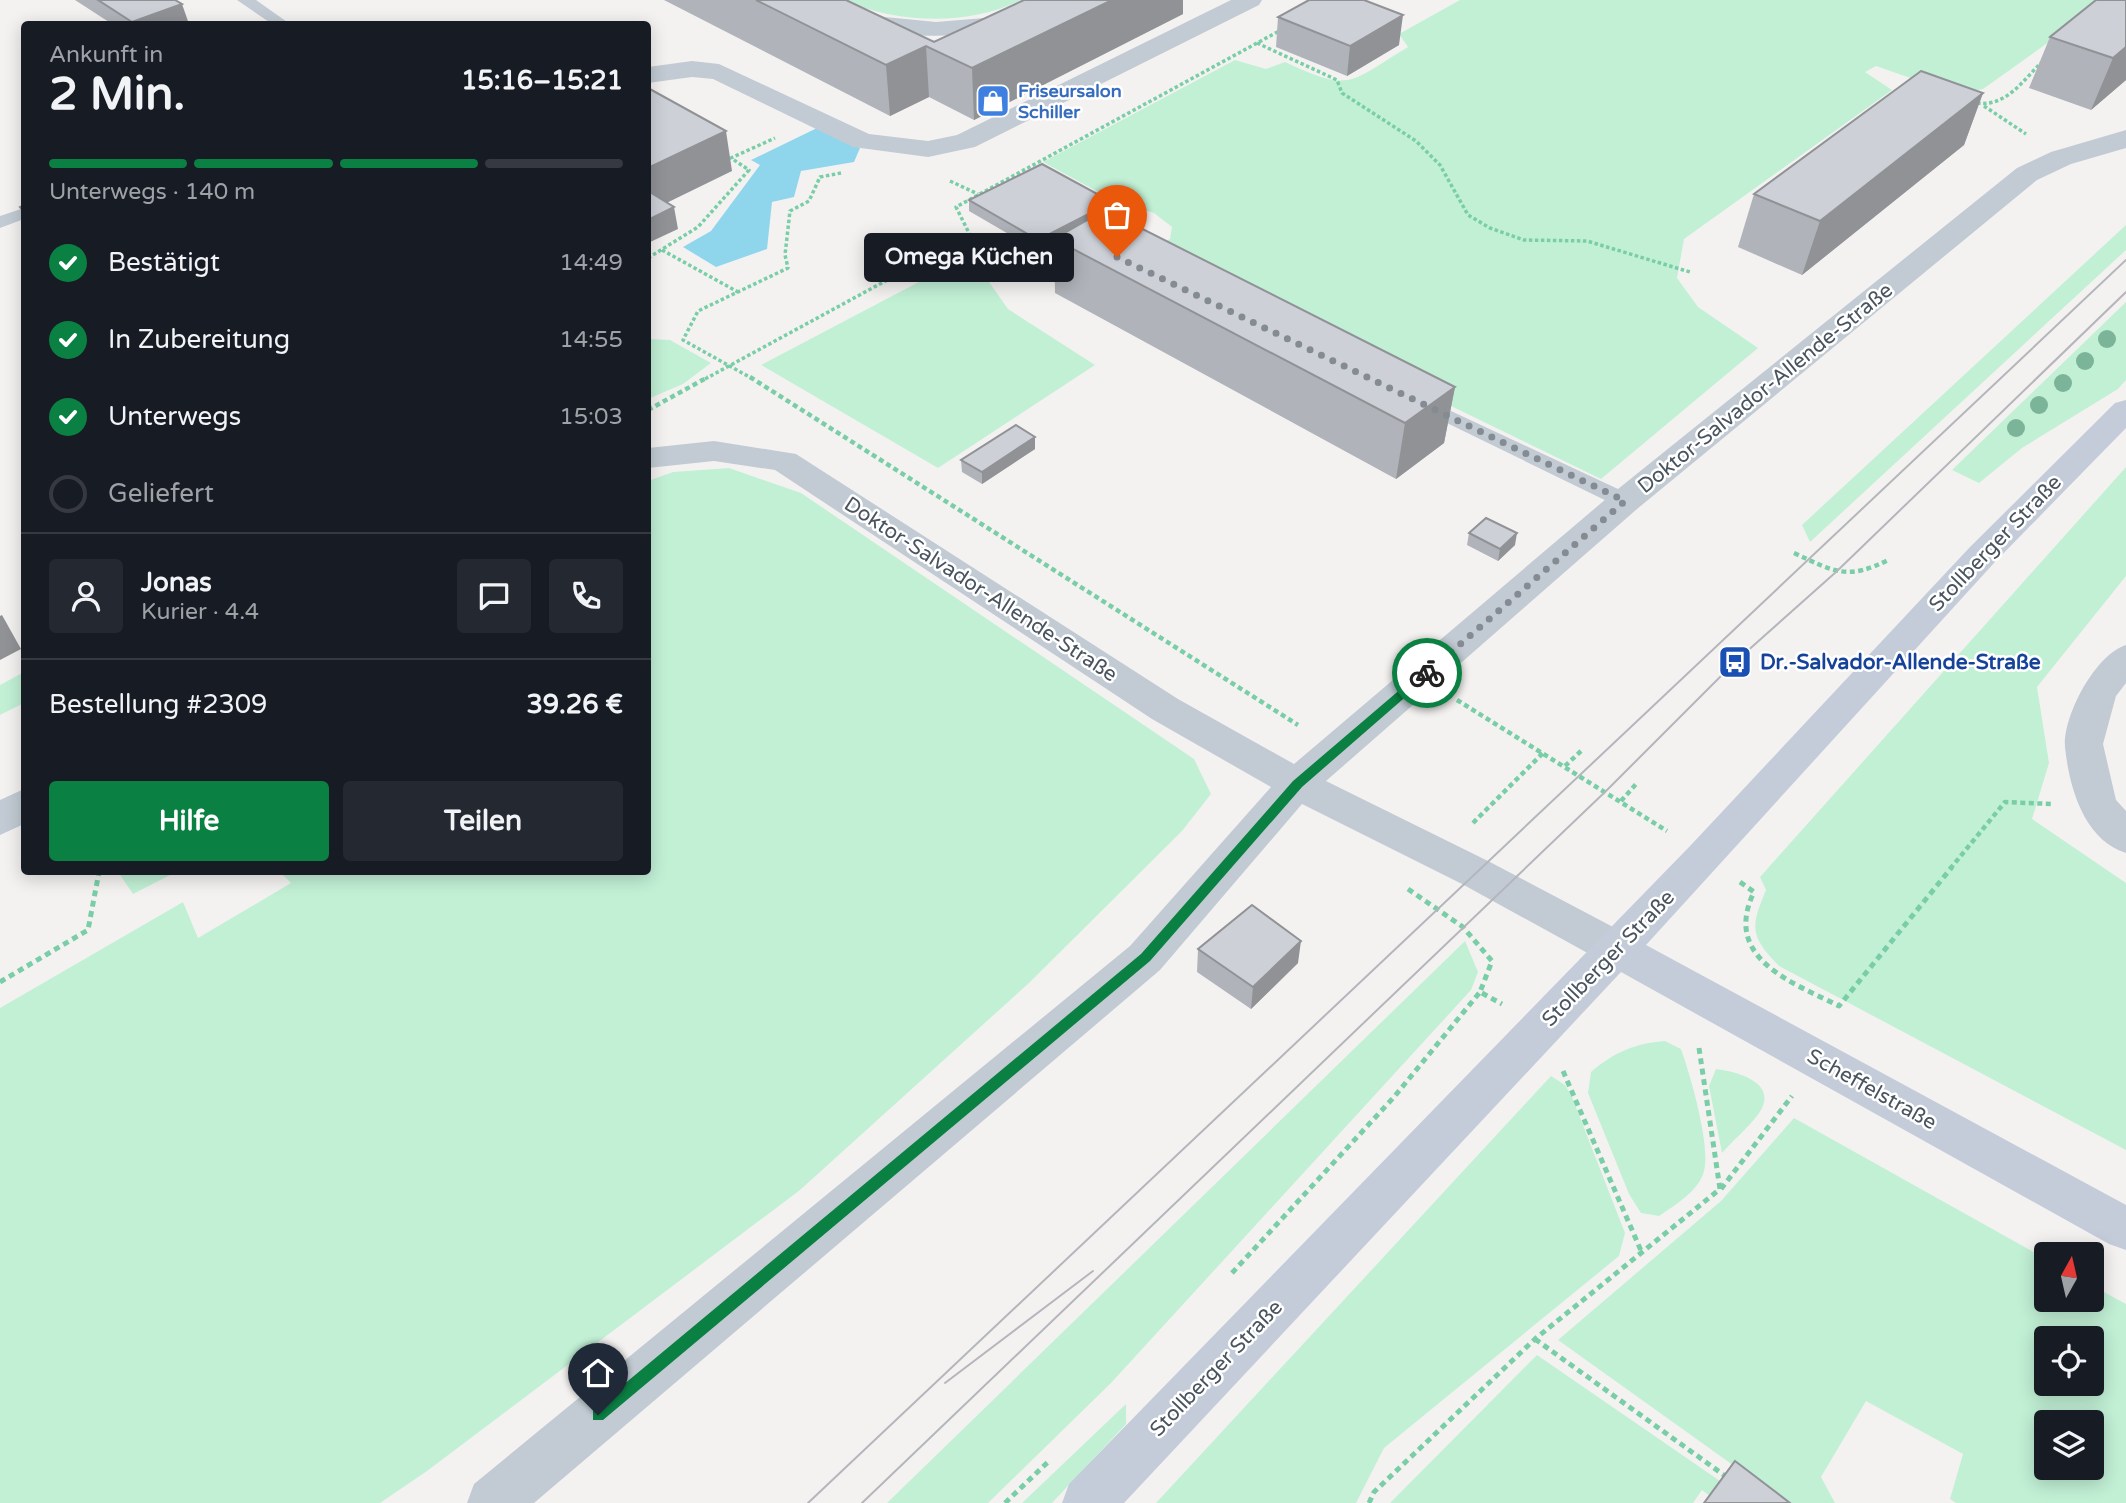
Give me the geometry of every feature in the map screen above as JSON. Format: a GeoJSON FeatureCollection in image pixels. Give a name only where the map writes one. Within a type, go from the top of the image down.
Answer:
{"type":"FeatureCollection","features":[{"type":"Feature","properties":{"kind":"main road","name":"Stollberger Straße"},"geometry":{"type":"LineString","coordinates":[[1088,1503],[1705,856],[1982,555],[2126,410]]}},
{"type":"Feature","properties":{"kind":"main road","name":"Scheffelstraße"},"geometry":{"type":"LineString","coordinates":[[1617,949],[2126,1229]]}},
{"type":"Feature","properties":{"kind":"street"},"geometry":{"type":"LineString","coordinates":[[816,0],[861,20],[934,29],[975,26],[1009,19],[1049,0]]}},
{"type":"Feature","properties":{"kind":"street"},"geometry":{"type":"LineString","coordinates":[[651,75],[692,69],[719,72],[863,141],[928,149],[965,141],[1250,0]]}},
{"type":"Feature","properties":{"kind":"street","name":"Doktor-Salvador-Allende-Straße"},"geometry":{"type":"LineString","coordinates":[[493,1503],[1145,958],[1297,784],[1625,501],[2027,174],[2061,158],[2106,148],[2126,138]]}},
{"type":"Feature","properties":{"kind":"street","name":"Doktor-Salvador-Allende-Straße"},"geometry":{"type":"LineString","coordinates":[[651,458],[714,451],[784,461],[1165,709],[1297,784],[1476,873],[1617,949]]}},
{"type":"Feature","properties":{"kind":"street"},"geometry":{"type":"LineString","coordinates":[[2126,657],[2098,692],[2084,744],[2097,805],[2126,838]]}},
{"type":"Feature","properties":{"kind":"street"},"geometry":{"type":"LineString","coordinates":[[0,820],[21,806]]}},
{"type":"Feature","properties":{"kind":"lane"},"geometry":{"type":"LineString","coordinates":[[245,0],[277,21]]}},
{"type":"Feature","properties":{"kind":"lane"},"geometry":{"type":"LineString","coordinates":[[0,223],[21,215]]}},
{"type":"Feature","properties":{"kind":"lane"},"geometry":{"type":"LineString","coordinates":[[1402,394],[1625,501]]}},
{"type":"Feature","properties":{"kind":"path"},"geometry":{"type":"LineString","coordinates":[[1208,21],[1336,80],[1342,93],[1416,141],[1440,165],[1468,215],[1490,228],[1524,240],[1587,241],[1689,272]]}},
{"type":"Feature","properties":{"kind":"path"},"geometry":{"type":"LineString","coordinates":[[651,408],[970,236],[956,207],[1256,42],[1292,25]]}},
{"type":"Feature","properties":{"kind":"path"},"geometry":{"type":"LineString","coordinates":[[1984,105],[2004,101],[2048,58]]}},
{"type":"Feature","properties":{"kind":"path"},"geometry":{"type":"LineString","coordinates":[[2032,71],[2038,72]]}},
{"type":"Feature","properties":{"kind":"path"},"geometry":{"type":"LineString","coordinates":[[1971,102],[1984,105],[2061,158]]}},
{"type":"Feature","properties":{"kind":"path"},"geometry":{"type":"LineString","coordinates":[[651,256],[698,227],[749,170],[731,159],[817,118]]}},
{"type":"Feature","properties":{"kind":"path"},"geometry":{"type":"LineString","coordinates":[[1034,163],[1046,169]]}},
{"type":"Feature","properties":{"kind":"path"},"geometry":{"type":"LineString","coordinates":[[852,170],[820,177],[809,201],[790,211],[785,255],[788,268],[698,311],[683,340],[731,366],[1337,750]]}},
{"type":"Feature","properties":{"kind":"path"},"geometry":{"type":"LineString","coordinates":[[952,182],[978,194]]}},
{"type":"Feature","properties":{"kind":"path"},"geometry":{"type":"LineString","coordinates":[[1104,200],[1127,212],[1122,234]]}},
{"type":"Feature","properties":{"kind":"path"},"geometry":{"type":"LineString","coordinates":[[662,250],[738,292]]}},
{"type":"Feature","properties":{"kind":"path"},"geometry":{"type":"LineString","coordinates":[[1794,553],[1848,576],[1867,573],[1890,559]]}},
{"type":"Feature","properties":{"kind":"path"},"geometry":{"type":"LineString","coordinates":[[1421,678],[1621,801],[1754,892],[1744,916],[1747,942],[1772,971],[1839,1006],[2005,802],[2097,805]]}},
{"type":"Feature","properties":{"kind":"path"},"geometry":{"type":"LineString","coordinates":[[1564,766],[1581,751]]}},
{"type":"Feature","properties":{"kind":"path"},"geometry":{"type":"LineString","coordinates":[[1621,801],[1637,783]]}},
{"type":"Feature","properties":{"kind":"path"},"geometry":{"type":"LineString","coordinates":[[0,982],[88,930],[98,875]]}},
{"type":"Feature","properties":{"kind":"path"},"geometry":{"type":"LineString","coordinates":[[1226,1280],[1394,1097],[1480,992]]}},
{"type":"Feature","properties":{"kind":"path"},"geometry":{"type":"LineString","coordinates":[[1720,1189],[1698,1042],[1724,1007]]}},
{"type":"Feature","properties":{"kind":"path"},"geometry":{"type":"LineString","coordinates":[[1544,1026],[1642,1253]]}},
{"type":"Feature","properties":{"kind":"path"},"geometry":{"type":"LineString","coordinates":[[1369,1503],[1374,1492],[1535,1339],[1720,1189],[1819,1060]]}},
{"type":"Feature","properties":{"kind":"path"},"geometry":{"type":"LineString","coordinates":[[1535,1339],[1730,1480]]}},
{"type":"Feature","properties":{"kind":"green space"},"geometry":{"type":"Polygon","coordinates":[[[844,0],[1021,0],[979,14],[932,19],[886,14],[844,0]]]}},
{"type":"Feature","properties":{"kind":"green space"},"geometry":{"type":"Polygon","coordinates":[[[1460,0],[2108,0],[1983,89],[1956,94],[1876,66],[1865,72],[1892,90],[1684,239],[1677,278],[1698,307],[1758,348],[1601,479],[1139,254],[1170,239],[1172,227],[1154,213],[1115,201],[1043,162],[1235,60],[1266,69],[1285,62],[1324,78],[1338,80],[1360,76],[1408,47],[1399,34],[1460,0]]]}},
{"type":"Feature","properties":{"kind":"green space"},"geometry":{"type":"Polygon","coordinates":[[[2126,225],[2126,250],[1810,542],[1802,525],[2126,225]]]}},
{"type":"Feature","properties":{"kind":"green space"},"geometry":{"type":"Polygon","coordinates":[[[970,255],[1008,309],[1095,365],[938,468],[761,365],[970,255]]]}},
{"type":"Feature","properties":{"kind":"green space"},"geometry":{"type":"Polygon","coordinates":[[[2126,302],[2126,380],[2118,389],[2022,448],[1979,483],[1952,470],[2126,302]]]}},
{"type":"Feature","properties":{"kind":"green space"},"geometry":{"type":"Polygon","coordinates":[[[651,339],[670,340],[711,363],[683,384],[651,398],[651,339]]]}},
{"type":"Feature","properties":{"kind":"green space"},"geometry":{"type":"Polygon","coordinates":[[[2126,467],[2126,576],[2037,687],[2049,763],[2032,819],[2126,883],[2126,1150],[1779,966],[1762,947],[1755,923],[1766,890],[1760,877],[2126,467]]]}},
{"type":"Feature","properties":{"kind":"green space"},"geometry":{"type":"Polygon","coordinates":[[[729,468],[801,493],[1194,759],[1211,794],[1182,831],[1029,983],[800,1190],[427,1471],[380,1503],[0,1503],[0,1008],[183,902],[198,938],[291,883],[283,875],[651,875],[651,480],[673,472],[729,468]]]}},
{"type":"Feature","properties":{"kind":"green space"},"geometry":{"type":"Polygon","coordinates":[[[21,674],[21,704],[0,715],[0,685],[21,674]]]}},
{"type":"Feature","properties":{"kind":"green space"},"geometry":{"type":"Polygon","coordinates":[[[120,875],[170,875],[133,894],[120,875]]]}},
{"type":"Feature","properties":{"kind":"green space"},"geometry":{"type":"Polygon","coordinates":[[[1465,941],[1478,972],[1471,990],[1111,1383],[988,1503],[887,1503],[1465,941]]]}},
{"type":"Feature","properties":{"kind":"green space"},"geometry":{"type":"Polygon","coordinates":[[[1665,1041],[1681,1049],[1698,1110],[1705,1160],[1704,1171],[1697,1185],[1686,1197],[1659,1216],[1641,1213],[1629,1194],[1588,1093],[1591,1072],[1608,1059],[1634,1047],[1665,1041]]]}},
{"type":"Feature","properties":{"kind":"green space"},"geometry":{"type":"Polygon","coordinates":[[[1716,1069],[1751,1079],[1763,1091],[1764,1099],[1755,1119],[1722,1153],[1709,1086],[1716,1069]]]}},
{"type":"Feature","properties":{"kind":"green space"},"geometry":{"type":"Polygon","coordinates":[[[1551,1076],[1565,1085],[1572,1097],[1625,1233],[1619,1256],[1384,1448],[1356,1503],[1156,1503],[1551,1076]]]}},
{"type":"Feature","properties":{"kind":"green space"},"geometry":{"type":"Polygon","coordinates":[[[1794,1118],[2034,1252],[2034,1312],[2104,1312],[2104,1292],[2126,1304],[2126,1503],[1956,1503],[1950,1499],[1963,1454],[1866,1401],[1821,1477],[1835,1503],[1786,1503],[1558,1340],[1721,1201],[1794,1118]]]}},
{"type":"Feature","properties":{"kind":"green space"},"geometry":{"type":"Polygon","coordinates":[[[1537,1355],[1752,1503],[1719,1503],[1702,1490],[1693,1503],[1390,1503],[1537,1355]]]}},
{"type":"Feature","properties":{"kind":"green space"},"geometry":{"type":"Polygon","coordinates":[[[1126,1404],[1126,1424],[1052,1503],[1022,1503],[1126,1404]]]}},
{"type":"Feature","properties":{"kind":"water"},"geometry":{"type":"Polygon","coordinates":[[[817,128],[860,148],[854,162],[801,171],[794,197],[772,202],[767,249],[716,267],[683,247],[711,231],[760,165],[751,160],[817,128]]]}},
{"type":"Feature","properties":{"kind":"building"},"geometry":{"type":"Polygon","coordinates":[[[98,0],[175,0],[182,4],[135,21],[130,21],[98,0]]]}},
{"type":"Feature","properties":{"kind":"building"},"geometry":{"type":"Polygon","coordinates":[[[756,0],[846,0],[934,42],[1024,0],[1112,0],[972,68],[926,46],[886,65],[756,0]]]}},
{"type":"Feature","properties":{"kind":"building"},"geometry":{"type":"Polygon","coordinates":[[[1309,0],[1364,0],[1403,15],[1350,46],[1278,17],[1309,0]]]}},
{"type":"Feature","properties":{"kind":"building"},"geometry":{"type":"Polygon","coordinates":[[[2096,0],[2126,0],[2126,47],[2113,58],[2050,37],[2096,0]]]}},
{"type":"Feature","properties":{"kind":"building"},"geometry":{"type":"Polygon","coordinates":[[[1921,71],[1983,93],[1820,221],[1754,194],[1921,71]]]}},
{"type":"Feature","properties":{"kind":"building"},"geometry":{"type":"Polygon","coordinates":[[[651,90],[726,131],[651,167],[651,90]]]}},
{"type":"Feature","properties":{"kind":"building"},"geometry":{"type":"Polygon","coordinates":[[[1042,164],[1112,202],[1038,240],[969,200],[1042,164]]]}},
{"type":"Feature","properties":{"kind":"building"},"geometry":{"type":"Polygon","coordinates":[[[651,193],[674,207],[651,218],[651,193]]]}},
{"type":"Feature","properties":{"kind":"building"},"geometry":{"type":"Polygon","coordinates":[[[1105,210],[1455,387],[1405,423],[1054,239],[1105,210]]]}},
{"type":"Feature","properties":{"kind":"building"},"geometry":{"type":"Polygon","coordinates":[[[1016,425],[1035,437],[982,472],[961,460],[1016,425]]]}},
{"type":"Feature","properties":{"kind":"building"},"geometry":{"type":"Polygon","coordinates":[[[1486,518],[1517,533],[1500,549],[1469,533],[1486,518]]]}},
{"type":"Feature","properties":{"kind":"building"},"geometry":{"type":"Polygon","coordinates":[[[1252,905],[1301,941],[1253,987],[1198,949],[1252,905]]]}},
{"type":"Feature","properties":{"kind":"building"},"geometry":{"type":"Polygon","coordinates":[[[1735,1461],[1790,1503],[1704,1503],[1735,1461]]]}},
{"type":"Feature","properties":{"kind":"tram line"},"geometry":{"type":"LineString","coordinates":[[808,1503],[2126,260]]}},
{"type":"Feature","properties":{"kind":"tram line"},"geometry":{"type":"LineString","coordinates":[[862,1503],[1606,791],[1735,662],[1836,572],[2126,292]]}},
{"type":"Feature","properties":{"kind":"tram line"},"geometry":{"type":"LineString","coordinates":[[945,1383],[1093,1271]]}},
{"type":"Feature","properties":{"kind":"way so far"},"geometry":{"type":"LineString","coordinates":[[1117,257],[1625,501],[1427,673]]}},
{"type":"Feature","properties":{"kind":"place","name":"Friseursalon Schiller"},"geometry":{"type":"Point","coordinates":[993,101]}},
{"type":"Feature","properties":{"kind":"place","name":"Omega Küchen"},"geometry":{"type":"Point","coordinates":[1117,257]}},
{"type":"Feature","properties":{"kind":"place","name":"Dr.-Salvador-Allende-Straße"},"geometry":{"type":"Point","coordinates":[1735,662]}},
{"type":"Feature","properties":{"kind":"route"},"geometry":{"type":"LineString","coordinates":[[598,1415],[1145,958],[1297,784],[1427,673]]}}]}
